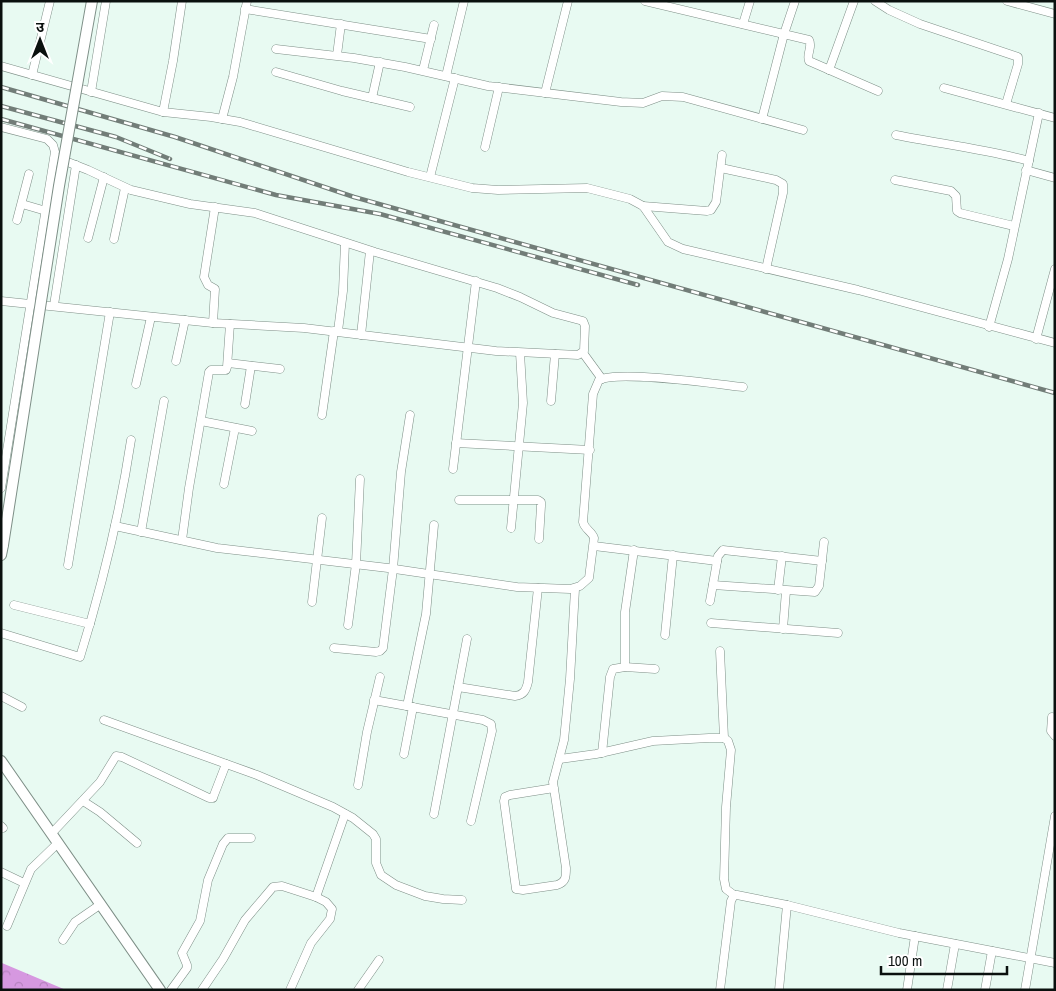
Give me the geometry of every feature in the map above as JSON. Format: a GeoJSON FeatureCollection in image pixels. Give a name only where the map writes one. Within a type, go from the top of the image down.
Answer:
{"type":"FeatureCollection","features":[{"type":"Feature","properties":{"kind":"street"},"geometry":{"type":"LineString","coordinates":[[32,75],[50,1]]}},
{"type":"Feature","properties":{"kind":"street"},"geometry":{"type":"LineString","coordinates":[[2,550],[59,186],[92,1]]}},
{"type":"Feature","properties":{"kind":"street"},"geometry":{"type":"LineString","coordinates":[[91,92],[106,1]]}},
{"type":"Feature","properties":{"kind":"street"},"geometry":{"type":"LineString","coordinates":[[163,112],[182,1]]}},
{"type":"Feature","properties":{"kind":"street"},"geometry":{"type":"LineString","coordinates":[[446,76],[464,1]]}},
{"type":"Feature","properties":{"kind":"street"},"geometry":{"type":"LineString","coordinates":[[545,93],[568,1]]}},
{"type":"Feature","properties":{"kind":"street"},"geometry":{"type":"LineString","coordinates":[[743,24],[750,1]]}},
{"type":"Feature","properties":{"kind":"street"},"geometry":{"type":"LineString","coordinates":[[762,118],[784,34],[795,1]]}},
{"type":"Feature","properties":{"kind":"street"},"geometry":{"type":"LineString","coordinates":[[829,70],[854,1]]}},
{"type":"Feature","properties":{"kind":"street"},"geometry":{"type":"LineString","coordinates":[[875,1],[889,10],[920,24],[1018,57],[1018,64],[1006,104]]}},
{"type":"Feature","properties":{"kind":"street"},"geometry":{"type":"LineString","coordinates":[[1007,1],[1055,14]]}},
{"type":"Feature","properties":{"kind":"street"},"geometry":{"type":"LineString","coordinates":[[648,2],[809,40],[811,46],[809,61],[878,91]]}},
{"type":"Feature","properties":{"kind":"street"},"geometry":{"type":"LineString","coordinates":[[222,119],[233,77],[246,5],[341,24],[431,39]]}},
{"type":"Feature","properties":{"kind":"street"},"geometry":{"type":"LineString","coordinates":[[337,55],[341,24]]}},
{"type":"Feature","properties":{"kind":"street"},"geometry":{"type":"LineString","coordinates":[[423,70],[434,25]]}},
{"type":"Feature","properties":{"kind":"street"},"geometry":{"type":"LineString","coordinates":[[276,49],[337,55],[380,62],[500,87],[545,93],[632,103],[643,103],[662,96],[683,97],[803,130]]}},
{"type":"Feature","properties":{"kind":"street"},"geometry":{"type":"LineString","coordinates":[[372,98],[380,62]]}},
{"type":"Feature","properties":{"kind":"street"},"geometry":{"type":"LineString","coordinates":[[1,66],[163,112],[222,119],[260,128],[430,177],[484,190],[586,188],[630,199],[643,206],[707,211],[711,210],[716,202],[722,155]]}},
{"type":"Feature","properties":{"kind":"street"},"geometry":{"type":"LineString","coordinates":[[276,72],[410,108]]}},
{"type":"Feature","properties":{"kind":"street"},"geometry":{"type":"LineString","coordinates":[[430,177],[455,78]]}},
{"type":"Feature","properties":{"kind":"street"},"geometry":{"type":"LineString","coordinates":[[485,147],[500,87]]}},
{"type":"Feature","properties":{"kind":"street"},"geometry":{"type":"LineString","coordinates":[[944,88],[1055,118]]}},
{"type":"Feature","properties":{"kind":"street"},"geometry":{"type":"LineString","coordinates":[[989,327],[998,297],[1039,113]]}},
{"type":"Feature","properties":{"kind":"street"},"geometry":{"type":"LineString","coordinates":[[1,488],[55,157],[51,142],[2,130]]}},
{"type":"Feature","properties":{"kind":"street"},"geometry":{"type":"LineString","coordinates":[[896,135],[987,150],[1028,161]]}},
{"type":"Feature","properties":{"kind":"street"},"geometry":{"type":"LineString","coordinates":[[55,157],[143,194],[215,208],[246,211],[512,293],[553,313],[583,321],[585,326],[583,353]]}},
{"type":"Feature","properties":{"kind":"street"},"geometry":{"type":"LineString","coordinates":[[54,305],[76,165]]}},
{"type":"Feature","properties":{"kind":"street"},"geometry":{"type":"LineString","coordinates":[[721,168],[776,180],[783,184],[783,193],[766,269]]}},
{"type":"Feature","properties":{"kind":"street"},"geometry":{"type":"LineString","coordinates":[[1026,170],[1055,178]]}},
{"type":"Feature","properties":{"kind":"street"},"geometry":{"type":"LineString","coordinates":[[16,220],[29,174]]}},
{"type":"Feature","properties":{"kind":"street"},"geometry":{"type":"LineString","coordinates":[[88,238],[104,177]]}},
{"type":"Feature","properties":{"kind":"street"},"geometry":{"type":"LineString","coordinates":[[895,180],[951,191],[956,196],[956,208],[960,214],[1014,226]]}},
{"type":"Feature","properties":{"kind":"street"},"geometry":{"type":"LineString","coordinates":[[114,239],[125,188]]}},
{"type":"Feature","properties":{"kind":"street"},"geometry":{"type":"LineString","coordinates":[[22,204],[46,211]]}},
{"type":"Feature","properties":{"kind":"street"},"geometry":{"type":"LineString","coordinates":[[643,206],[662,235],[674,246],[858,290],[989,327],[1055,343]]}},
{"type":"Feature","properties":{"kind":"street"},"geometry":{"type":"LineString","coordinates":[[213,323],[215,289],[208,285],[204,277],[215,208]]}},
{"type":"Feature","properties":{"kind":"street"},"geometry":{"type":"LineString","coordinates":[[322,415],[343,291],[345,243]]}},
{"type":"Feature","properties":{"kind":"street"},"geometry":{"type":"LineString","coordinates":[[361,334],[370,250]]}},
{"type":"Feature","properties":{"kind":"street"},"geometry":{"type":"LineString","coordinates":[[1036,339],[1055,269]]}},
{"type":"Feature","properties":{"kind":"street"},"geometry":{"type":"LineString","coordinates":[[453,469],[476,281]]}},
{"type":"Feature","properties":{"kind":"street"},"geometry":{"type":"LineString","coordinates":[[1,301],[213,323],[336,331],[520,353],[583,353]]}},
{"type":"Feature","properties":{"kind":"street"},"geometry":{"type":"LineString","coordinates":[[68,565],[110,312]]}},
{"type":"Feature","properties":{"kind":"street"},"geometry":{"type":"LineString","coordinates":[[136,384],[151,316]]}},
{"type":"Feature","properties":{"kind":"street"},"geometry":{"type":"LineString","coordinates":[[176,361],[184,320]]}},
{"type":"Feature","properties":{"kind":"street"},"geometry":{"type":"LineString","coordinates":[[182,540],[211,370],[226,370],[230,324]]}},
{"type":"Feature","properties":{"kind":"street"},"geometry":{"type":"LineString","coordinates":[[511,528],[523,403],[520,353]]}},
{"type":"Feature","properties":{"kind":"street"},"geometry":{"type":"LineString","coordinates":[[583,353],[602,379]]}},
{"type":"Feature","properties":{"kind":"street"},"geometry":{"type":"LineString","coordinates":[[551,401],[555,354]]}},
{"type":"Feature","properties":{"kind":"street"},"geometry":{"type":"LineString","coordinates":[[228,363],[280,369]]}},
{"type":"Feature","properties":{"kind":"street"},"geometry":{"type":"LineString","coordinates":[[245,404],[251,366]]}},
{"type":"Feature","properties":{"kind":"street"},"geometry":{"type":"LineString","coordinates":[[115,526],[217,548],[538,588],[575,589],[589,578],[594,546],[593,535],[584,526],[583,522],[594,389],[599,380],[616,377],[638,378],[743,387]]}},
{"type":"Feature","properties":{"kind":"street"},"geometry":{"type":"LineString","coordinates":[[141,532],[164,401]]}},
{"type":"Feature","properties":{"kind":"street"},"geometry":{"type":"LineString","coordinates":[[334,648],[376,652],[383,648],[393,569],[401,472],[410,415]]}},
{"type":"Feature","properties":{"kind":"street"},"geometry":{"type":"LineString","coordinates":[[201,422],[252,431]]}},
{"type":"Feature","properties":{"kind":"street"},"geometry":{"type":"LineString","coordinates":[[224,484],[235,428]]}},
{"type":"Feature","properties":{"kind":"street"},"geometry":{"type":"LineString","coordinates":[[1,633],[80,657],[115,526],[131,440]]}},
{"type":"Feature","properties":{"kind":"street"},"geometry":{"type":"LineString","coordinates":[[456,443],[590,450]]}},
{"type":"Feature","properties":{"kind":"street"},"geometry":{"type":"LineString","coordinates":[[348,624],[356,564],[360,479]]}},
{"type":"Feature","properties":{"kind":"street"},"geometry":{"type":"LineString","coordinates":[[459,500],[534,499],[540,502],[538,539]]}},
{"type":"Feature","properties":{"kind":"street"},"geometry":{"type":"LineString","coordinates":[[312,602],[322,518]]}},
{"type":"Feature","properties":{"kind":"street"},"geometry":{"type":"LineString","coordinates":[[404,754],[431,574],[434,525]]}},
{"type":"Feature","properties":{"kind":"street"},"geometry":{"type":"LineString","coordinates":[[713,585],[815,592],[819,586],[824,542]]}},
{"type":"Feature","properties":{"kind":"street"},"geometry":{"type":"LineString","coordinates":[[594,546],[717,561]]}},
{"type":"Feature","properties":{"kind":"street"},"geometry":{"type":"LineString","coordinates":[[625,667],[625,612],[634,550]]}},
{"type":"Feature","properties":{"kind":"street"},"geometry":{"type":"LineString","coordinates":[[710,601],[720,552],[729,550],[822,561]]}},
{"type":"Feature","properties":{"kind":"street"},"geometry":{"type":"LineString","coordinates":[[665,635],[672,555]]}},
{"type":"Feature","properties":{"kind":"street"},"geometry":{"type":"LineString","coordinates":[[782,556],[783,629]]}},
{"type":"Feature","properties":{"kind":"street"},"geometry":{"type":"LineString","coordinates":[[458,687],[515,696],[520,696],[524,693],[528,682],[538,588]]}},
{"type":"Feature","properties":{"kind":"street"},"geometry":{"type":"LineString","coordinates":[[554,788],[510,795],[504,801],[516,889],[523,890],[557,885],[565,880],[566,868],[554,788],[554,776],[562,751],[570,679],[575,589]]}},
{"type":"Feature","properties":{"kind":"street"},"geometry":{"type":"LineString","coordinates":[[14,605],[90,624]]}},
{"type":"Feature","properties":{"kind":"street"},"geometry":{"type":"LineString","coordinates":[[711,623],[838,633]]}},
{"type":"Feature","properties":{"kind":"street"},"geometry":{"type":"LineString","coordinates":[[434,814],[467,639]]}},
{"type":"Feature","properties":{"kind":"street"},"geometry":{"type":"LineString","coordinates":[[720,651],[724,738]]}},
{"type":"Feature","properties":{"kind":"street"},"geometry":{"type":"LineString","coordinates":[[602,753],[611,673],[616,668],[655,668]]}},
{"type":"Feature","properties":{"kind":"street"},"geometry":{"type":"LineString","coordinates":[[358,785],[367,732],[380,677]]}},
{"type":"Feature","properties":{"kind":"street"},"geometry":{"type":"LineString","coordinates":[[1,696],[22,707]]}},
{"type":"Feature","properties":{"kind":"street"},"geometry":{"type":"LineString","coordinates":[[374,700],[488,721],[491,724],[492,728],[471,821]]}},
{"type":"Feature","properties":{"kind":"street"},"geometry":{"type":"LineString","coordinates":[[1052,717],[1051,731],[1055,736]]}},
{"type":"Feature","properties":{"kind":"street"},"geometry":{"type":"LineString","coordinates":[[104,720],[295,790],[345,814],[370,829],[376,839],[376,863],[381,875],[396,885],[425,896],[462,900]]}},
{"type":"Feature","properties":{"kind":"street"},"geometry":{"type":"LineString","coordinates":[[560,759],[602,753],[653,741],[724,738],[728,741],[731,750],[726,807],[724,879],[726,889],[734,896],[742,895],[916,936],[1055,963]]}},
{"type":"Feature","properties":{"kind":"street"},"geometry":{"type":"LineString","coordinates":[[52,834],[104,777],[116,756],[122,757],[209,798],[213,798],[226,764]]}},
{"type":"Feature","properties":{"kind":"street"},"geometry":{"type":"LineString","coordinates":[[1,761],[102,904],[157,988]]}},
{"type":"Feature","properties":{"kind":"street"},"geometry":{"type":"LineString","coordinates":[[83,801],[100,812],[137,843]]}},
{"type":"Feature","properties":{"kind":"street"},"geometry":{"type":"LineString","coordinates":[[316,897],[345,814]]}},
{"type":"Feature","properties":{"kind":"street"},"geometry":{"type":"LineString","coordinates":[[1025,990],[1055,816]]}},
{"type":"Feature","properties":{"kind":"street"},"geometry":{"type":"LineString","coordinates":[[170,990],[187,968],[182,952],[200,921],[208,880],[223,844],[228,838],[252,838]]}},
{"type":"Feature","properties":{"kind":"street"},"geometry":{"type":"LineString","coordinates":[[7,926],[24,883],[34,864],[58,843]]}},
{"type":"Feature","properties":{"kind":"street"},"geometry":{"type":"LineString","coordinates":[[1,872],[24,883]]}},
{"type":"Feature","properties":{"kind":"street"},"geometry":{"type":"LineString","coordinates":[[202,990],[223,959],[239,928],[270,889],[282,886],[316,897],[330,905],[333,913],[327,924],[311,943],[290,990]]}},
{"type":"Feature","properties":{"kind":"street"},"geometry":{"type":"LineString","coordinates":[[720,990],[731,901],[734,896]]}},
{"type":"Feature","properties":{"kind":"street"},"geometry":{"type":"LineString","coordinates":[[62,940],[75,922],[102,904]]}},
{"type":"Feature","properties":{"kind":"street"},"geometry":{"type":"LineString","coordinates":[[779,990],[788,905]]}},
{"type":"Feature","properties":{"kind":"street"},"geometry":{"type":"LineString","coordinates":[[907,990],[916,936]]}},
{"type":"Feature","properties":{"kind":"street"},"geometry":{"type":"LineString","coordinates":[[947,990],[956,944]]}},
{"type":"Feature","properties":{"kind":"street"},"geometry":{"type":"LineString","coordinates":[[985,990],[992,951]]}},
{"type":"Feature","properties":{"kind":"street"},"geometry":{"type":"LineString","coordinates":[[358,990],[379,960]]}},
{"type":"Feature","properties":{"kind":"green space"},"geometry":{"type":"Polygon","coordinates":[[[1,961],[2,963],[66,990],[1,990],[1,961]]]}},
{"type":"Feature","properties":{"kind":"railway"},"geometry":{"type":"LineString","coordinates":[[1,87],[175,137],[354,197],[1055,393]]}},
{"type":"Feature","properties":{"kind":"railway"},"geometry":{"type":"LineString","coordinates":[[1,106],[116,137],[170,159]]}},
{"type":"Feature","properties":{"kind":"railway"},"geometry":{"type":"LineString","coordinates":[[1,119],[276,195],[380,214],[638,285]]}}]}
